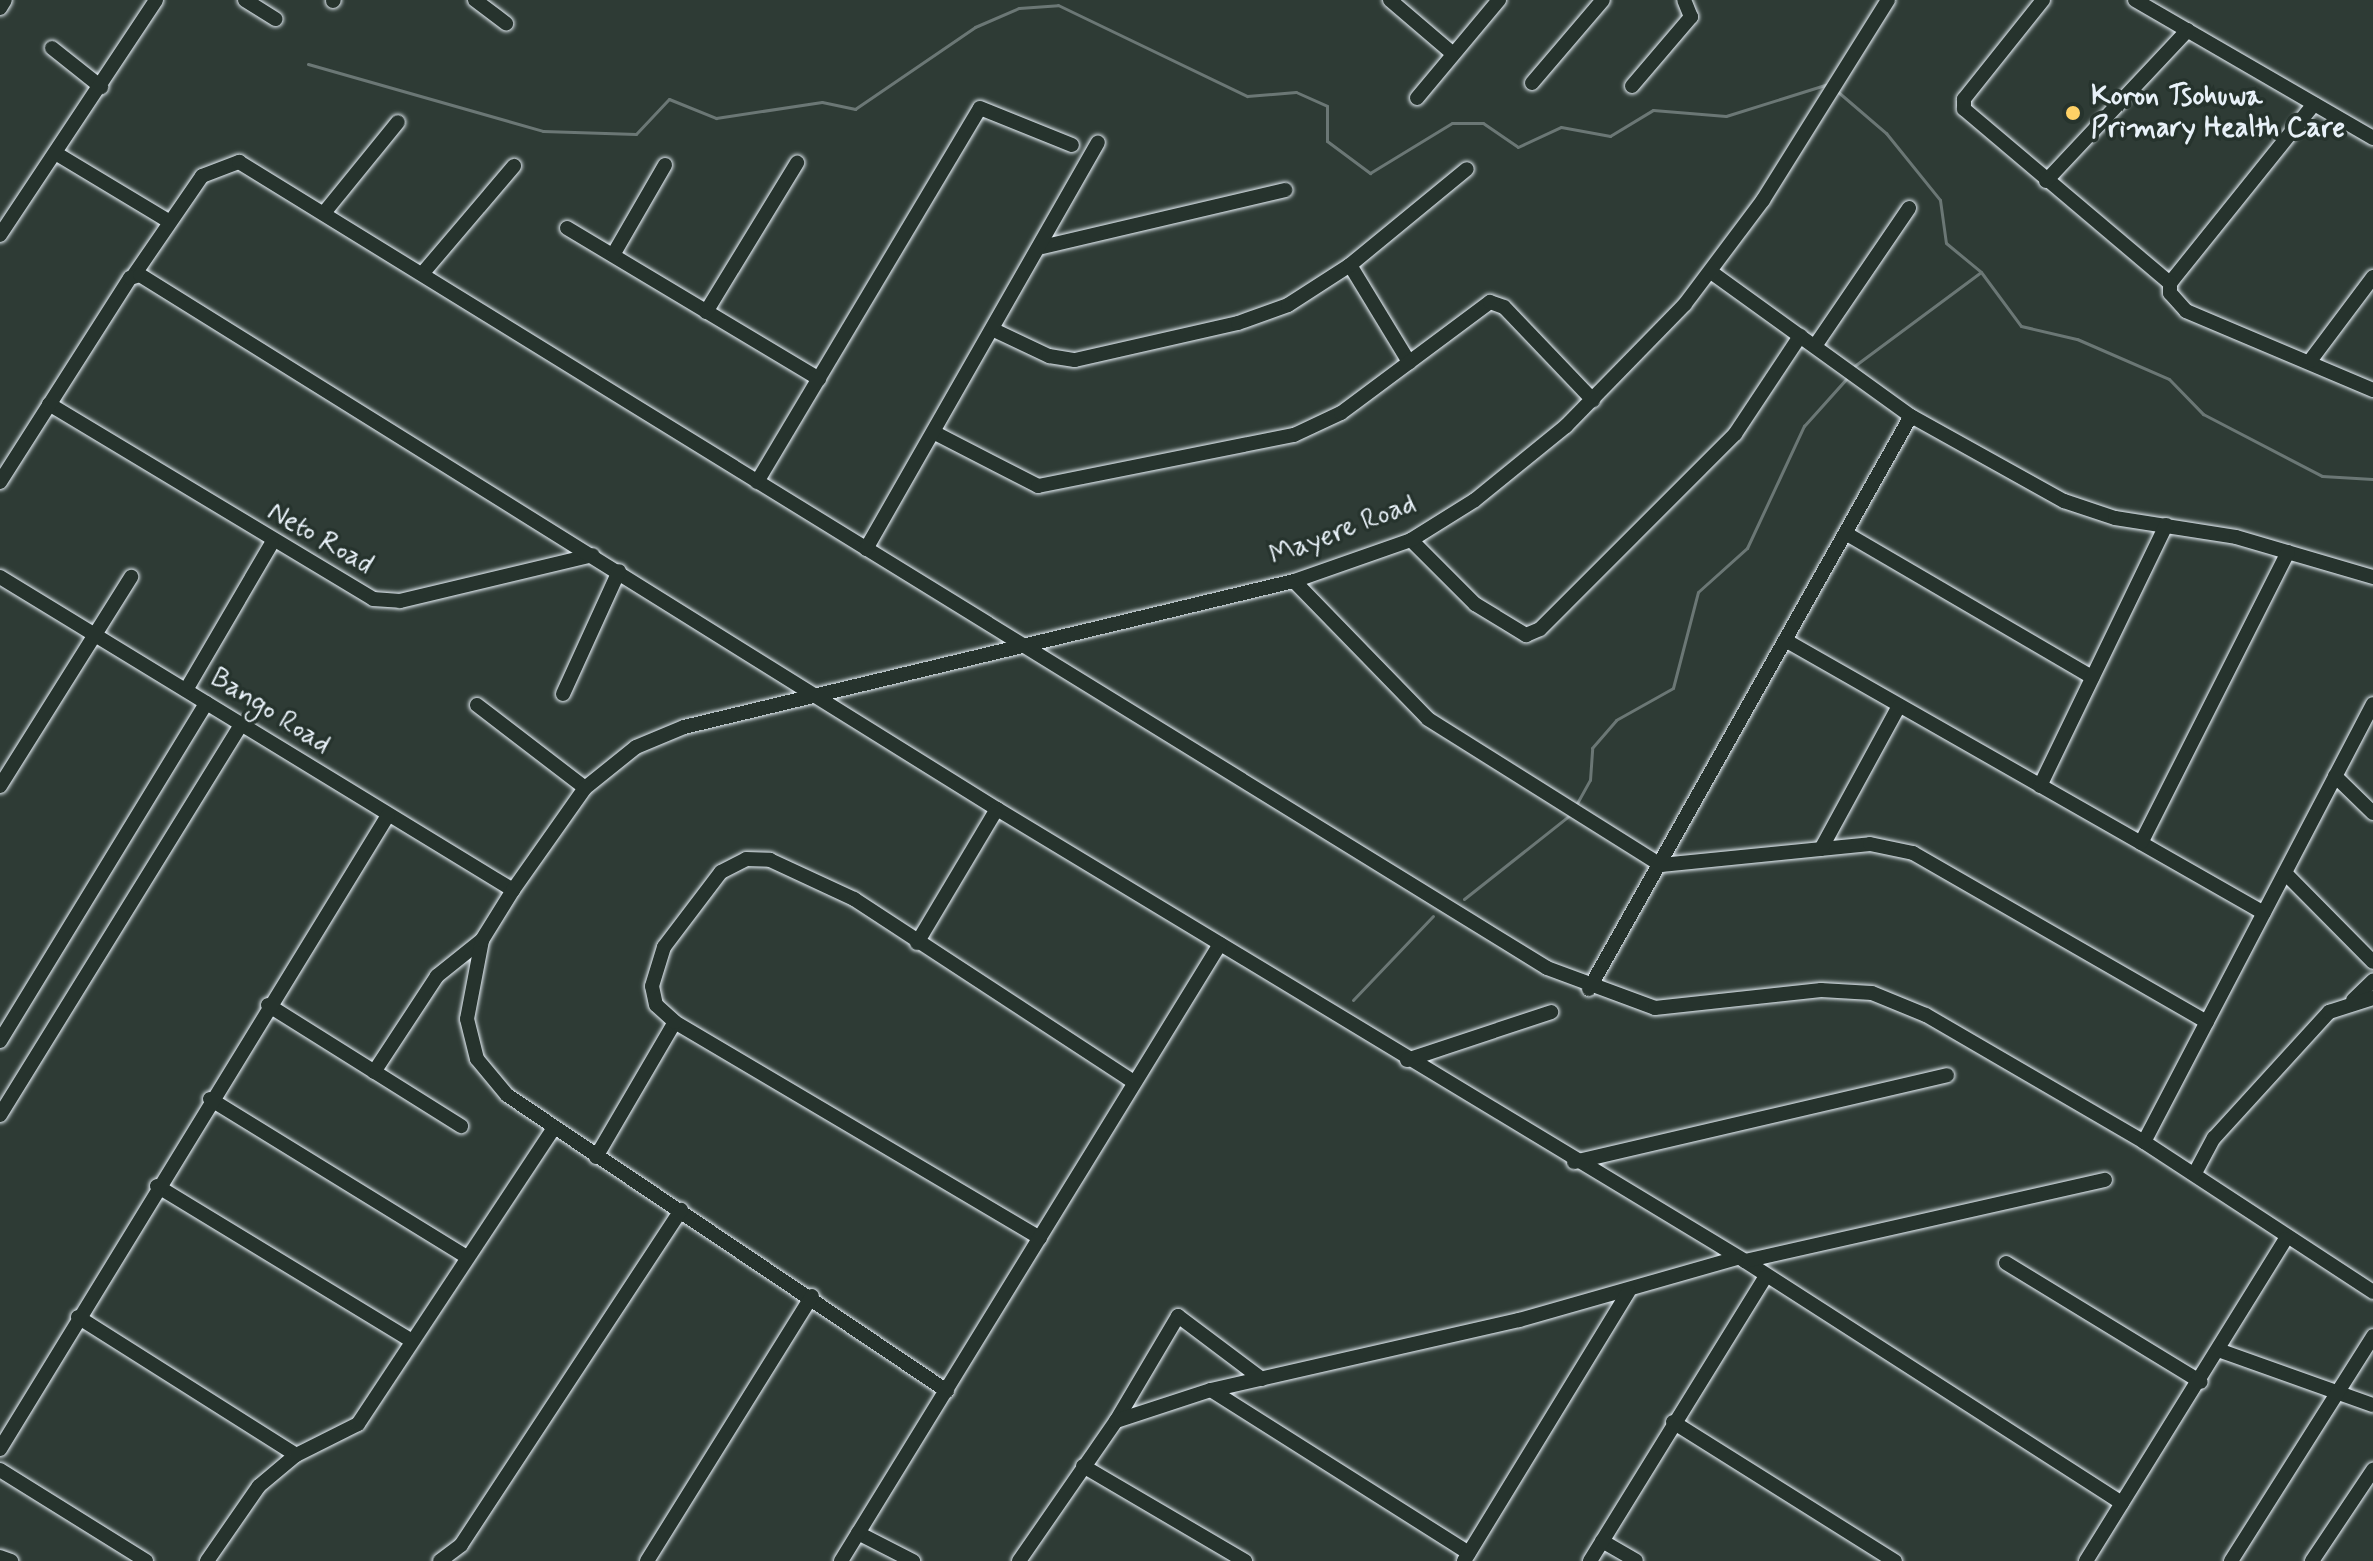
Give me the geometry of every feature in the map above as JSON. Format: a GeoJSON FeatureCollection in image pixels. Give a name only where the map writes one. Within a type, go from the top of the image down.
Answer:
{"type":"FeatureCollection","features":[{"type":"Feature","properties":{"kind":"street"},"geometry":{"type":"LineString","coordinates":[[0,8],[5,0]]}},
{"type":"Feature","properties":{"kind":"street"},"geometry":{"type":"LineString","coordinates":[[0,235],[57,154],[156,0]]}},
{"type":"Feature","properties":{"kind":"street"},"geometry":{"type":"LineString","coordinates":[[245,0],[275,19]]}},
{"type":"Feature","properties":{"kind":"street"},"geometry":{"type":"LineString","coordinates":[[475,0],[506,23]]}},
{"type":"Feature","properties":{"kind":"street"},"geometry":{"type":"LineString","coordinates":[[1390,0],[1452,53]]}},
{"type":"Feature","properties":{"kind":"street"},"geometry":{"type":"LineString","coordinates":[[1532,83],[1603,0]]}},
{"type":"Feature","properties":{"kind":"street"},"geometry":{"type":"LineString","coordinates":[[1632,86],[1691,17],[1684,0]]}},
{"type":"Feature","properties":{"kind":"street","name":"Mayere Road"},"geometry":{"type":"LineString","coordinates":[[482,940],[585,788],[648,742],[812,692],[1294,581],[1411,540],[1475,500],[1593,400],[1711,272],[1888,0]]}},
{"type":"Feature","properties":{"kind":"street"},"geometry":{"type":"LineString","coordinates":[[2043,0],[1962,105],[2046,181],[2170,283],[2186,311],[2373,390]]}},
{"type":"Feature","properties":{"kind":"street"},"geometry":{"type":"LineString","coordinates":[[2135,0],[2373,138]]}},
{"type":"Feature","properties":{"kind":"street"},"geometry":{"type":"LineString","coordinates":[[1417,98],[1492,2]]}},
{"type":"Feature","properties":{"kind":"street"},"geometry":{"type":"LineString","coordinates":[[2046,181],[2188,30]]}},
{"type":"Feature","properties":{"kind":"street"},"geometry":{"type":"LineString","coordinates":[[52,48],[101,87]]}},
{"type":"Feature","properties":{"kind":"street"},"geometry":{"type":"LineString","coordinates":[[2170,283],[2314,104]]}},
{"type":"Feature","properties":{"kind":"street"},"geometry":{"type":"LineString","coordinates":[[757,482],[980,108],[1072,145]]}},
{"type":"Feature","properties":{"kind":"street"},"geometry":{"type":"LineString","coordinates":[[324,213],[398,122]]}},
{"type":"Feature","properties":{"kind":"street"},"geometry":{"type":"LineString","coordinates":[[866,549],[996,331],[1098,143]]}},
{"type":"Feature","properties":{"kind":"street"},"geometry":{"type":"LineString","coordinates":[[57,154],[167,220]]}},
{"type":"Feature","properties":{"kind":"street"},"geometry":{"type":"LineString","coordinates":[[0,482],[49,404],[140,277],[167,220],[202,176],[224,162],[255,170],[866,549],[1030,643],[1489,935],[1589,989],[1655,1008],[1821,990],[1872,993],[1926,1015],[2144,1142],[2195,1173],[2286,1239],[2373,1292]]}},
{"type":"Feature","properties":{"kind":"street"},"geometry":{"type":"LineString","coordinates":[[706,312],[797,163]]}},
{"type":"Feature","properties":{"kind":"street"},"geometry":{"type":"LineString","coordinates":[[613,255],[665,165]]}},
{"type":"Feature","properties":{"kind":"street"},"geometry":{"type":"LineString","coordinates":[[422,274],[514,166]]}},
{"type":"Feature","properties":{"kind":"street"},"geometry":{"type":"LineString","coordinates":[[996,331],[1049,356],[1075,360],[1238,323],[1288,305],[1350,265],[1467,169]]}},
{"type":"Feature","properties":{"kind":"street"},"geometry":{"type":"LineString","coordinates":[[1042,247],[1285,190]]}},
{"type":"Feature","properties":{"kind":"street"},"geometry":{"type":"LineString","coordinates":[[1815,346],[1909,208]]}},
{"type":"Feature","properties":{"kind":"street"},"geometry":{"type":"LineString","coordinates":[[567,228],[819,379]]}},
{"type":"Feature","properties":{"kind":"street"},"geometry":{"type":"LineString","coordinates":[[1350,265],[1409,362]]}},
{"type":"Feature","properties":{"kind":"street"},"geometry":{"type":"LineString","coordinates":[[1711,272],[1911,416],[2064,501],[2288,552],[2373,577]]}},
{"type":"Feature","properties":{"kind":"street"},"geometry":{"type":"LineString","coordinates":[[140,277],[619,571],[997,809],[1574,1162],[1741,1260],[2122,1503]]}},
{"type":"Feature","properties":{"kind":"street"},"geometry":{"type":"LineString","coordinates":[[2310,361],[2373,277]]}},
{"type":"Feature","properties":{"kind":"street"},"geometry":{"type":"LineString","coordinates":[[935,433],[1049,485],[1294,435],[1341,413],[1496,302],[1593,400]]}},
{"type":"Feature","properties":{"kind":"street"},"geometry":{"type":"LineString","coordinates":[[1411,540],[1475,604],[1526,635],[1540,629],[1735,434],[1800,336]]}},
{"type":"Feature","properties":{"kind":"street","name":"Neto Road"},"geometry":{"type":"LineString","coordinates":[[49,404],[347,589],[400,601],[593,555]]}},
{"type":"Feature","properties":{"kind":"street"},"geometry":{"type":"LineString","coordinates":[[1589,989],[1911,416]]}},
{"type":"Feature","properties":{"kind":"street"},"geometry":{"type":"LineString","coordinates":[[2040,786],[2166,525]]}},
{"type":"Feature","properties":{"kind":"street"},"geometry":{"type":"LineString","coordinates":[[1847,534],[2092,677]]}},
{"type":"Feature","properties":{"kind":"street"},"geometry":{"type":"LineString","coordinates":[[186,690],[272,543]]}},
{"type":"Feature","properties":{"kind":"street"},"geometry":{"type":"LineString","coordinates":[[2141,843],[2288,552]]}},
{"type":"Feature","properties":{"kind":"street"},"geometry":{"type":"LineString","coordinates":[[563,694],[619,571]]}},
{"type":"Feature","properties":{"kind":"street","name":"Bango Road"},"geometry":{"type":"LineString","coordinates":[[0,577],[513,890]]}},
{"type":"Feature","properties":{"kind":"street"},"geometry":{"type":"LineString","coordinates":[[0,786],[131,577]]}},
{"type":"Feature","properties":{"kind":"street"},"geometry":{"type":"LineString","coordinates":[[1294,581],[1428,719],[1581,812],[1661,865],[1870,844],[1941,865],[2207,1022]]}},
{"type":"Feature","properties":{"kind":"street"},"geometry":{"type":"LineString","coordinates":[[1785,640],[2264,913]]}},
{"type":"Feature","properties":{"kind":"street"},"geometry":{"type":"LineString","coordinates":[[0,1041],[206,703]]}},
{"type":"Feature","properties":{"kind":"street"},"geometry":{"type":"LineString","coordinates":[[2144,1142],[2373,704]]}},
{"type":"Feature","properties":{"kind":"street"},"geometry":{"type":"LineString","coordinates":[[477,705],[585,788]]}},
{"type":"Feature","properties":{"kind":"street"},"geometry":{"type":"LineString","coordinates":[[1821,849],[1899,706]]}},
{"type":"Feature","properties":{"kind":"street"},"geometry":{"type":"LineString","coordinates":[[0,1115],[240,726]]}},
{"type":"Feature","properties":{"kind":"street"},"geometry":{"type":"LineString","coordinates":[[2335,776],[2373,813]]}},
{"type":"Feature","properties":{"kind":"street"},"geometry":{"type":"LineString","coordinates":[[917,943],[997,809]]}},
{"type":"Feature","properties":{"kind":"street"},"geometry":{"type":"LineString","coordinates":[[0,1449],[210,1099],[388,815]]}},
{"type":"Feature","properties":{"kind":"street"},"geometry":{"type":"LineString","coordinates":[[1040,1238],[675,1022],[656,1005],[652,986],[664,947],[692,903],[721,872],[746,859],[770,860],[822,882],[1134,1082]]}},
{"type":"Feature","properties":{"kind":"street"},"geometry":{"type":"LineString","coordinates":[[2285,873],[2373,962]]}},
{"type":"Feature","properties":{"kind":"street"},"geometry":{"type":"LineString","coordinates":[[374,1072],[437,976],[482,940]]}},
{"type":"Feature","properties":{"kind":"street"},"geometry":{"type":"LineString","coordinates":[[482,940],[467,1019],[477,1059],[507,1095],[553,1129],[812,1296],[947,1391]]}},
{"type":"Feature","properties":{"kind":"street"},"geometry":{"type":"LineString","coordinates":[[841,1561],[1220,944]]}},
{"type":"Feature","properties":{"kind":"street"},"geometry":{"type":"LineString","coordinates":[[2195,1173],[2242,1104],[2329,1012],[2353,1000],[2373,981]]}},
{"type":"Feature","properties":{"kind":"street"},"geometry":{"type":"LineString","coordinates":[[2353,1000],[2373,998]]}},
{"type":"Feature","properties":{"kind":"street"},"geometry":{"type":"LineString","coordinates":[[268,1005],[461,1126]]}},
{"type":"Feature","properties":{"kind":"street"},"geometry":{"type":"LineString","coordinates":[[1407,1060],[1551,1012]]}},
{"type":"Feature","properties":{"kind":"street"},"geometry":{"type":"LineString","coordinates":[[596,1157],[675,1022]]}},
{"type":"Feature","properties":{"kind":"street"},"geometry":{"type":"LineString","coordinates":[[1574,1162],[1947,1075]]}},
{"type":"Feature","properties":{"kind":"street"},"geometry":{"type":"LineString","coordinates":[[210,1099],[464,1255]]}},
{"type":"Feature","properties":{"kind":"street"},"geometry":{"type":"LineString","coordinates":[[207,1561],[259,1486],[296,1455],[358,1424],[464,1255],[553,1129]]}},
{"type":"Feature","properties":{"kind":"street"},"geometry":{"type":"LineString","coordinates":[[1116,1421],[1211,1390],[1629,1291],[1741,1260],[2105,1180]]}},
{"type":"Feature","properties":{"kind":"street"},"geometry":{"type":"LineString","coordinates":[[157,1186],[412,1341]]}},
{"type":"Feature","properties":{"kind":"street"},"geometry":{"type":"LineString","coordinates":[[440,1561],[461,1545],[681,1210]]}},
{"type":"Feature","properties":{"kind":"street"},"geometry":{"type":"LineString","coordinates":[[2086,1561],[2221,1351],[2286,1239]]}},
{"type":"Feature","properties":{"kind":"street"},"geometry":{"type":"LineString","coordinates":[[2006,1263],[2201,1382]]}},
{"type":"Feature","properties":{"kind":"street"},"geometry":{"type":"LineString","coordinates":[[1590,1561],[1673,1422],[1765,1278]]}},
{"type":"Feature","properties":{"kind":"street"},"geometry":{"type":"LineString","coordinates":[[1211,1390],[1466,1557],[1629,1291]]}},
{"type":"Feature","properties":{"kind":"street"},"geometry":{"type":"LineString","coordinates":[[647,1561],[812,1296]]}},
{"type":"Feature","properties":{"kind":"street"},"geometry":{"type":"LineString","coordinates":[[1019,1561],[1116,1421],[1178,1316],[1262,1379]]}},
{"type":"Feature","properties":{"kind":"street"},"geometry":{"type":"LineString","coordinates":[[78,1317],[296,1455]]}},
{"type":"Feature","properties":{"kind":"street"},"geometry":{"type":"LineString","coordinates":[[2231,1561],[2373,1336]]}},
{"type":"Feature","properties":{"kind":"street"},"geometry":{"type":"LineString","coordinates":[[2221,1351],[2373,1405]]}},
{"type":"Feature","properties":{"kind":"street"},"geometry":{"type":"LineString","coordinates":[[1673,1422],[1895,1561]]}},
{"type":"Feature","properties":{"kind":"street"},"geometry":{"type":"LineString","coordinates":[[1083,1466],[1245,1561]]}},
{"type":"Feature","properties":{"kind":"street"},"geometry":{"type":"LineString","coordinates":[[0,1470],[146,1561]]}},
{"type":"Feature","properties":{"kind":"street"},"geometry":{"type":"LineString","coordinates":[[2312,1561],[2373,1470]]}},
{"type":"Feature","properties":{"kind":"street"},"geometry":{"type":"LineString","coordinates":[[858,1533],[913,1561]]}},
{"type":"Feature","properties":{"kind":"street"},"geometry":{"type":"LineString","coordinates":[[1602,1541],[1636,1561]]}},
{"type":"Feature","properties":{"kind":"street"},"geometry":{"type":"LineString","coordinates":[[0,1557],[11,1561]]}},
{"type":"Feature","properties":{"kind":"waterway"},"geometry":{"type":"LineString","coordinates":[[308,64],[543,131],[636,134],[669,99],[716,118],[822,102],[855,109],[975,27],[1019,8],[1058,5],[1247,96],[1296,92],[1327,106],[1327,141],[1370,173],[1452,123],[1483,123],[1518,147],[1561,127],[1610,136],[1653,110],[1726,116],[1828,84]]}},
{"type":"Feature","properties":{"kind":"waterway"},"geometry":{"type":"LineString","coordinates":[[1837,91],[1886,133],[1940,200],[1946,243],[1981,272],[2021,326],[2077,339],[2169,379],[2203,414],[2322,476],[2373,479]]}},
{"type":"Feature","properties":{"kind":"waterway"},"geometry":{"type":"LineString","coordinates":[[1853,367],[1981,272]]}},
{"type":"Feature","properties":{"kind":"waterway"},"geometry":{"type":"LineString","coordinates":[[1576,805],[1590,780],[1592,748],[1616,720],[1673,688],[1698,592],[1747,548],[1804,426],[1848,377]]}},
{"type":"Feature","properties":{"kind":"waterway"},"geometry":{"type":"LineString","coordinates":[[1464,899],[1570,815]]}},
{"type":"Feature","properties":{"kind":"waterway"},"geometry":{"type":"LineString","coordinates":[[1353,1000],[1433,916]]}},
{"type":"Feature","properties":{"kind":"place","name":"Koron Tsohuwa Primary Health Care"},"geometry":{"type":"Point","coordinates":[2073,113]}}]}
